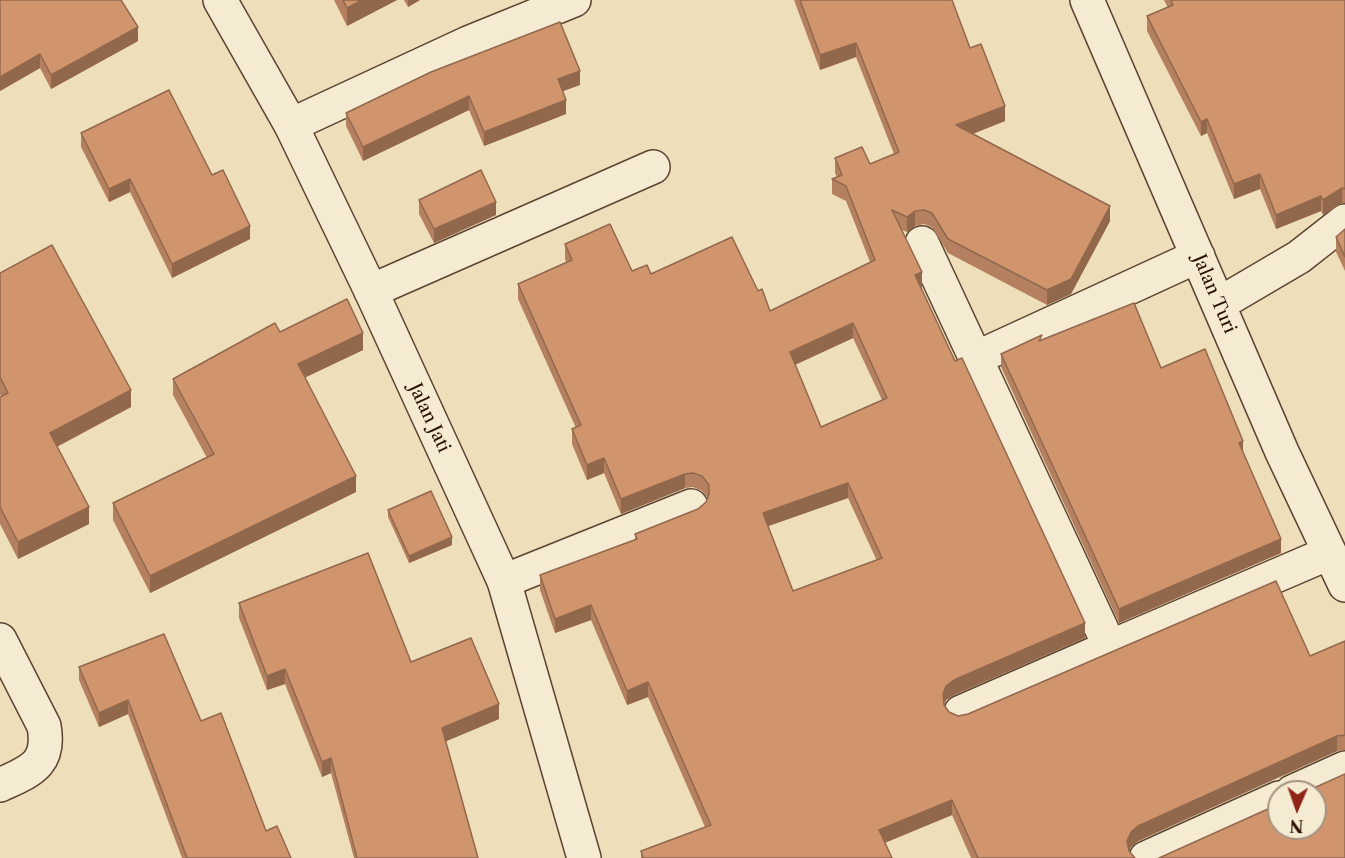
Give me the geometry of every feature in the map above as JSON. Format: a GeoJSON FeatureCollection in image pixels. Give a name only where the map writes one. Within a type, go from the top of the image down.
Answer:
{"type":"FeatureCollection","features":[{"type":"Feature","properties":{"kind":"street","name":"Jalan Jati"},"geometry":{"type":"LineString","coordinates":[[220,0],[291,125],[371,291],[504,581],[584,858]]}},
{"type":"Feature","properties":{"kind":"street"},"geometry":{"type":"LineString","coordinates":[[291,125],[468,43],[528,8],[574,0]]}},
{"type":"Feature","properties":{"kind":"street","name":"Jalan Turi"},"geometry":{"type":"LineString","coordinates":[[1087,0],[1282,452],[1345,585]]}},
{"type":"Feature","properties":{"kind":"street"},"geometry":{"type":"LineString","coordinates":[[371,291],[653,167]]}},
{"type":"Feature","properties":{"kind":"street"},"geometry":{"type":"LineString","coordinates":[[1219,304],[1299,257],[1345,221]]}},
{"type":"Feature","properties":{"kind":"street"},"geometry":{"type":"LineString","coordinates":[[922,243],[1110,647]]}},
{"type":"Feature","properties":{"kind":"street"},"geometry":{"type":"LineString","coordinates":[[976,358],[1198,256]]}},
{"type":"Feature","properties":{"kind":"street"},"geometry":{"type":"LineString","coordinates":[[504,581],[691,506]]}},
{"type":"Feature","properties":{"kind":"street"},"geometry":{"type":"LineString","coordinates":[[961,712],[1329,553]]}},
{"type":"Feature","properties":{"kind":"street"},"geometry":{"type":"LineString","coordinates":[[0,640],[44,726],[47,741],[44,757],[31,770],[0,785]]}},
{"type":"Feature","properties":{"kind":"street"},"geometry":{"type":"LineString","coordinates":[[1318,780],[1345,768]]}},
{"type":"Feature","properties":{"kind":"street"},"geometry":{"type":"LineString","coordinates":[[1146,858],[1186,850],[1267,805]]}},
{"type":"Feature","properties":{"kind":"building"},"geometry":{"type":"Polygon","coordinates":[[[0,0],[121,0],[138,27],[51,75],[40,54],[0,77],[0,0]]]}},
{"type":"Feature","properties":{"kind":"building"},"geometry":{"type":"Polygon","coordinates":[[[343,0],[362,0],[347,8],[343,0]]]}},
{"type":"Feature","properties":{"kind":"building"},"geometry":{"type":"Polygon","coordinates":[[[800,0],[952,0],[970,48],[981,44],[1005,106],[956,125],[1110,206],[1071,279],[1047,290],[948,239],[932,213],[924,210],[915,211],[907,217],[892,210],[922,272],[915,275],[955,361],[962,358],[1085,623],[954,680],[946,686],[943,694],[944,705],[949,712],[958,716],[968,714],[1276,581],[1310,656],[1345,641],[1345,735],[1337,736],[1138,826],[1131,832],[1127,841],[1129,851],[1135,858],[978,858],[952,800],[879,830],[892,858],[643,858],[641,851],[711,825],[648,682],[627,691],[591,605],[555,619],[540,575],[637,539],[635,534],[698,509],[706,502],[709,485],[702,476],[693,473],[685,474],[621,499],[604,458],[587,465],[572,429],[581,425],[518,284],[572,260],[565,244],[610,224],[632,271],[647,265],[651,274],[732,237],[758,291],[762,289],[770,311],[875,260],[846,186],[832,179],[842,175],[835,158],[862,147],[870,164],[899,152],[856,43],[820,55],[800,0]],[[853,323],[790,352],[821,427],[887,398],[853,323]],[[848,483],[763,513],[793,591],[882,558],[848,483]]]}},
{"type":"Feature","properties":{"kind":"building"},"geometry":{"type":"Polygon","coordinates":[[[1171,0],[1345,0],[1345,189],[1342,188],[1323,200],[1321,196],[1276,215],[1260,174],[1234,184],[1207,119],[1201,122],[1147,16],[1173,5],[1171,0]]]}},
{"type":"Feature","properties":{"kind":"building"},"geometry":{"type":"Polygon","coordinates":[[[560,22],[580,71],[558,79],[566,100],[484,132],[469,96],[363,147],[346,113],[431,72],[560,22]]]}},
{"type":"Feature","properties":{"kind":"building"},"geometry":{"type":"Polygon","coordinates":[[[169,90],[212,175],[223,170],[250,226],[172,264],[130,179],[109,189],[81,133],[169,90]]]}},
{"type":"Feature","properties":{"kind":"building"},"geometry":{"type":"Polygon","coordinates":[[[481,170],[496,202],[434,229],[419,200],[481,170]]]}},
{"type":"Feature","properties":{"kind":"building"},"geometry":{"type":"Polygon","coordinates":[[[1345,229],[1345,257],[1336,237],[1345,229]]]}},
{"type":"Feature","properties":{"kind":"building"},"geometry":{"type":"Polygon","coordinates":[[[52,245],[131,390],[50,433],[89,507],[18,542],[0,507],[0,397],[8,393],[0,377],[0,273],[52,245]]]}},
{"type":"Feature","properties":{"kind":"building"},"geometry":{"type":"Polygon","coordinates":[[[347,299],[363,333],[298,364],[356,476],[150,576],[113,503],[214,454],[173,379],[275,323],[280,332],[347,299]]]}},
{"type":"Feature","properties":{"kind":"building"},"geometry":{"type":"Polygon","coordinates":[[[1134,303],[1161,368],[1205,349],[1243,441],[1239,443],[1281,539],[1119,609],[1001,354],[1042,335],[1039,341],[1134,303]]]}},
{"type":"Feature","properties":{"kind":"building"},"geometry":{"type":"Polygon","coordinates":[[[431,491],[452,537],[409,556],[388,510],[431,491]]]}},
{"type":"Feature","properties":{"kind":"building"},"geometry":{"type":"Polygon","coordinates":[[[368,553],[411,662],[471,638],[499,704],[442,728],[478,858],[357,858],[331,758],[322,762],[285,669],[267,676],[239,603],[368,553]]]}},
{"type":"Feature","properties":{"kind":"building"},"geometry":{"type":"Polygon","coordinates":[[[164,634],[201,721],[221,713],[266,831],[277,826],[291,858],[187,858],[128,700],[99,713],[79,667],[164,634]]]}},
{"type":"Feature","properties":{"kind":"building"},"geometry":{"type":"Polygon","coordinates":[[[1345,774],[1345,858],[1159,858],[1267,809],[1267,840],[1327,840],[1327,782],[1345,774]]]}}]}
